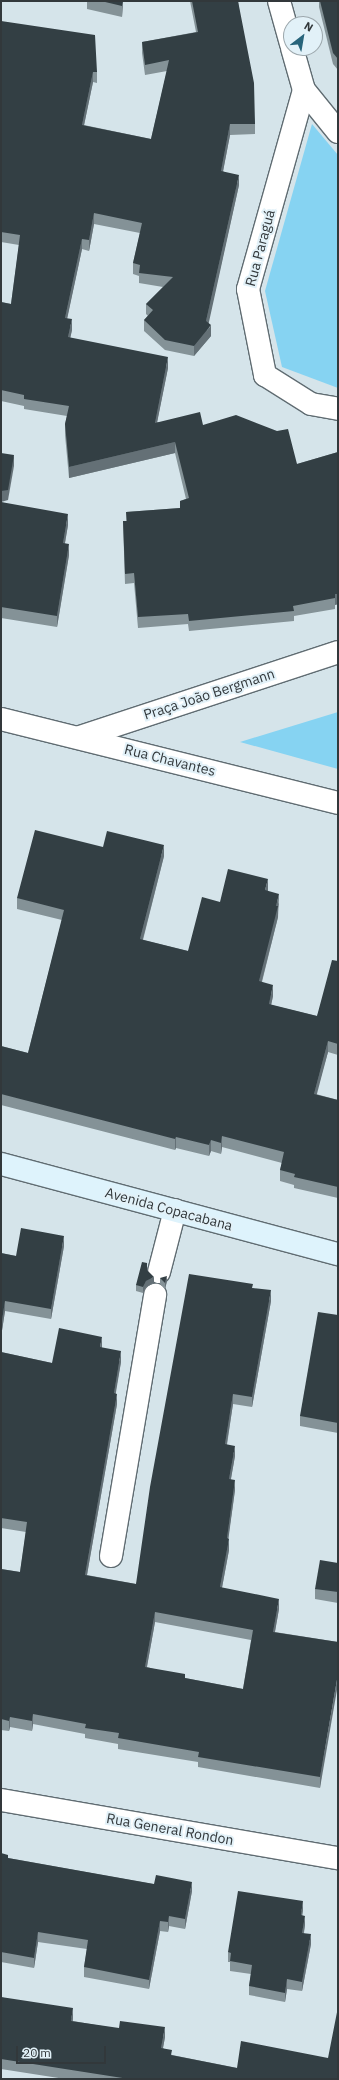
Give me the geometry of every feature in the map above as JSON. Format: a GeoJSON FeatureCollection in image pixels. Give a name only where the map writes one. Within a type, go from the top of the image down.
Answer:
{"type":"FeatureCollection","features":[{"type":"Feature","properties":{"kind":"street"},"geometry":{"type":"LineString","coordinates":[[279,1],[283,16]]}},
{"type":"Feature","properties":{"kind":"street"},"geometry":{"type":"LineString","coordinates":[[294,56],[304,90],[338,132]]}},
{"type":"Feature","properties":{"kind":"street","name":"Rua Paraguá"},"geometry":{"type":"LineString","coordinates":[[304,90],[248,289],[265,376],[311,404],[338,409]]}},
{"type":"Feature","properties":{"kind":"street","name":"Praça João Bergmann"},"geometry":{"type":"LineString","coordinates":[[80,737],[338,652]]}},
{"type":"Feature","properties":{"kind":"street","name":"Rua Chavantes"},"geometry":{"type":"LineString","coordinates":[[1,719],[80,737],[338,804]]}},
{"type":"Feature","properties":{"kind":"street","name":"Avenida Copacabana"},"geometry":{"type":"LineString","coordinates":[[1,1164],[338,1254]]}},
{"type":"Feature","properties":{"kind":"street"},"geometry":{"type":"LineString","coordinates":[[159,1272],[175,1210]]}},
{"type":"Feature","properties":{"kind":"street"},"geometry":{"type":"LineString","coordinates":[[111,1556],[154,1295]]}},
{"type":"Feature","properties":{"kind":"street","name":"Rua General Rondon"},"geometry":{"type":"LineString","coordinates":[[1,1800],[338,1858]]}},
{"type":"Feature","properties":{"kind":"shaded area"},"geometry":{"type":"Polygon","coordinates":[[[312,124],[338,155],[338,388],[282,367],[265,291],[312,124]]]}},
{"type":"Feature","properties":{"kind":"shaded area"},"geometry":{"type":"Polygon","coordinates":[[[338,712],[338,769],[240,742],[338,712]]]}},
{"type":"Feature","properties":{"kind":"building"},"geometry":{"type":"Polygon","coordinates":[[[101,1],[123,1],[122,6],[101,1]]]}},
{"type":"Feature","properties":{"kind":"building"},"geometry":{"type":"Polygon","coordinates":[[[192,1],[238,1],[254,83],[255,124],[230,124],[221,171],[239,175],[206,321],[211,325],[194,346],[165,340],[144,320],[153,310],[146,304],[173,277],[139,273],[140,265],[133,263],[142,223],[94,213],[89,240],[82,239],[65,318],[72,319],[68,337],[168,357],[155,423],[200,412],[203,425],[236,415],[277,431],[288,429],[297,464],[338,452],[338,594],[335,594],[335,598],[293,606],[294,611],[189,621],[188,614],[138,617],[134,573],[125,574],[123,521],[127,521],[126,512],[180,508],[180,501],[189,498],[175,442],[69,467],[65,424],[69,406],[24,399],[24,395],[1,390],[1,302],[11,304],[20,235],[1,232],[1,21],[95,35],[97,72],[93,72],[82,125],[151,139],[169,60],[145,65],[142,42],[198,32],[192,1]]]}},
{"type":"Feature","properties":{"kind":"building"},"geometry":{"type":"Polygon","coordinates":[[[320,1],[338,1],[338,59],[333,53],[320,1]]]}},
{"type":"Feature","properties":{"kind":"building"},"geometry":{"type":"Polygon","coordinates":[[[1,453],[14,455],[8,490],[1,491],[1,453]]]}},
{"type":"Feature","properties":{"kind":"building"},"geometry":{"type":"Polygon","coordinates":[[[1,502],[68,514],[63,543],[69,544],[57,616],[1,607],[1,502]]]}},
{"type":"Feature","properties":{"kind":"building"},"geometry":{"type":"Polygon","coordinates":[[[35,830],[103,847],[107,831],[164,845],[140,939],[188,951],[202,897],[220,902],[228,869],[268,879],[265,890],[279,894],[276,906],[278,906],[259,981],[273,985],[269,1004],[317,1016],[332,960],[338,961],[338,1044],[328,1041],[314,1094],[338,1100],[338,1187],[294,1177],[295,1174],[280,1170],[284,1152],[222,1136],[221,1143],[211,1140],[209,1145],[176,1137],[175,1139],[1,1094],[1,1046],[28,1053],[64,910],[17,898],[35,830]]]}},
{"type":"Feature","properties":{"kind":"building"},"geometry":{"type":"Polygon","coordinates":[[[21,1228],[64,1236],[51,1309],[5,1301],[1,1327],[1,1253],[16,1256],[21,1228]]]}},
{"type":"Feature","properties":{"kind":"building"},"geometry":{"type":"Polygon","coordinates":[[[142,1262],[147,1263],[147,1270],[154,1277],[146,1281],[143,1287],[136,1285],[142,1262]]]}},
{"type":"Feature","properties":{"kind":"building"},"geometry":{"type":"Polygon","coordinates":[[[189,1274],[253,1284],[252,1288],[271,1290],[252,1397],[233,1394],[225,1444],[235,1446],[229,1479],[235,1480],[227,1538],[229,1539],[220,1587],[279,1599],[273,1632],[338,1642],[338,1674],[320,1777],[198,1757],[199,1752],[118,1738],[119,1733],[85,1728],[86,1724],[33,1714],[32,1721],[10,1717],[9,1721],[1,1719],[1,1569],[20,1572],[27,1522],[1,1518],[1,1352],[52,1363],[59,1328],[102,1337],[100,1347],[121,1351],[114,1393],[117,1394],[85,1575],[136,1584],[150,1487],[189,1274]],[[155,1612],[145,1667],[185,1674],[185,1678],[243,1689],[253,1630],[155,1612]]]}},
{"type":"Feature","properties":{"kind":"building"},"geometry":{"type":"Polygon","coordinates":[[[167,1276],[165,1283],[160,1278],[167,1276]]]}},
{"type":"Feature","properties":{"kind":"building"},"geometry":{"type":"Polygon","coordinates":[[[318,1312],[338,1315],[338,1423],[300,1416],[318,1312]]]}},
{"type":"Feature","properties":{"kind":"building"},"geometry":{"type":"Polygon","coordinates":[[[320,1560],[338,1563],[338,1592],[315,1589],[320,1560]]]}},
{"type":"Feature","properties":{"kind":"building"},"geometry":{"type":"Polygon","coordinates":[[[1,1853],[8,1855],[8,1858],[154,1884],[156,1875],[192,1882],[185,1919],[169,1916],[168,1922],[160,1921],[149,1980],[84,1967],[88,1940],[38,1932],[34,1958],[1,1952],[1,1853]]]}},
{"type":"Feature","properties":{"kind":"building"},"geometry":{"type":"Polygon","coordinates":[[[238,1891],[303,1901],[301,1915],[305,1916],[302,1933],[311,1934],[302,1982],[287,1979],[285,1993],[249,1986],[252,1965],[230,1961],[231,1953],[228,1952],[238,1891]]]}},
{"type":"Feature","properties":{"kind":"building"},"geometry":{"type":"Polygon","coordinates":[[[1,1997],[73,2008],[71,2021],[119,2028],[120,2021],[165,2027],[161,2048],[172,2050],[171,2055],[237,2068],[241,2041],[328,2058],[338,2007],[338,2079],[129,2079],[1,2059],[1,1997]]]}}]}
